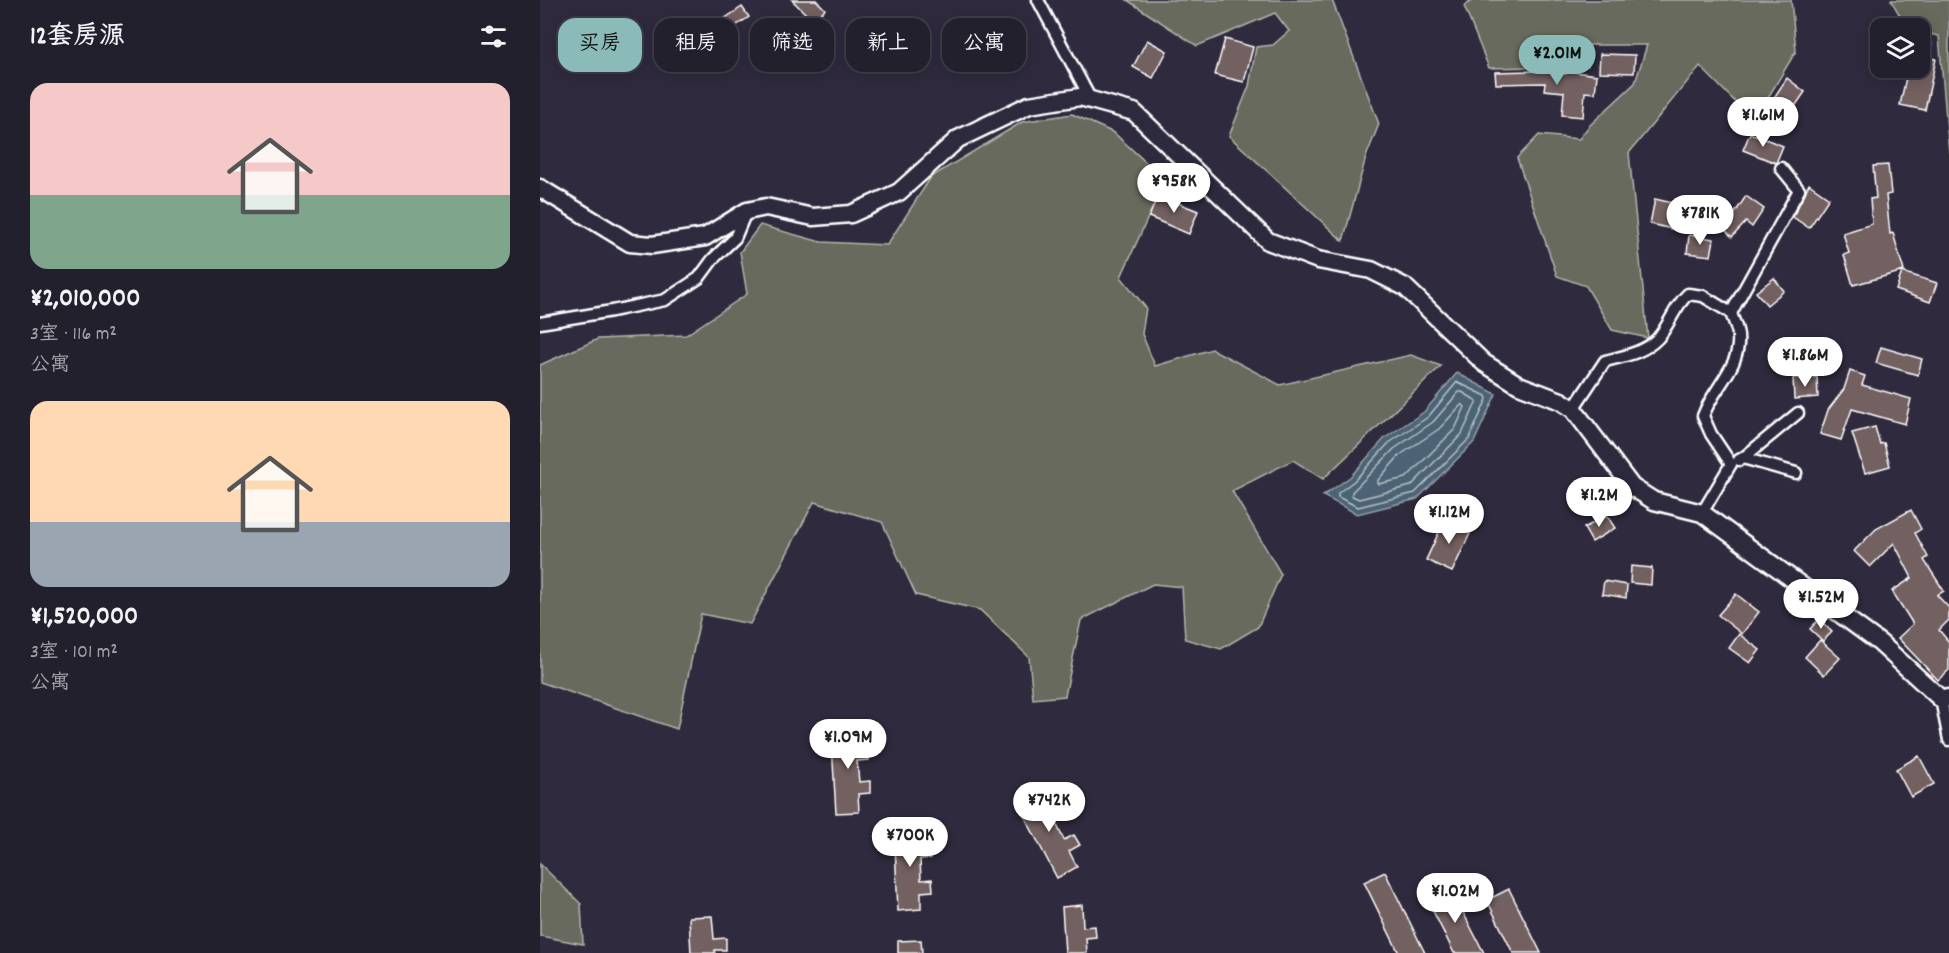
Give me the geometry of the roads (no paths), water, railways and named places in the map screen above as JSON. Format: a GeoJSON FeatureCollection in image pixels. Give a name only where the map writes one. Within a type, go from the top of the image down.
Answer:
{"type":"FeatureCollection","features":[{"type":"Feature","properties":{"kind":"street"},"geometry":{"type":"LineString","coordinates":[[1038,0],[1091,100]]}},
{"type":"Feature","properties":{"kind":"street"},"geometry":{"type":"LineString","coordinates":[[540,188],[630,243],[652,245],[705,237],[747,211],[766,207],[813,217],[852,214],[899,192],[958,139],[1029,105],[1080,97],[1134,112],[1268,241],[1318,260],[1371,270],[1405,287],[1484,363],[1519,385],[1561,401],[1573,409],[1632,487],[1654,501],[1702,513],[1880,642],[1945,698],[1949,740]]}},
{"type":"Feature","properties":{"kind":"street"},"geometry":{"type":"LineString","coordinates":[[1731,313],[1799,189],[1781,168]]}},
{"type":"Feature","properties":{"kind":"street"},"geometry":{"type":"LineString","coordinates":[[540,323],[665,300],[699,278],[713,259],[735,238],[747,211]]}},
{"type":"Feature","properties":{"kind":"street"},"geometry":{"type":"LineString","coordinates":[[1573,409],[1605,361],[1640,351],[1658,338],[1678,303],[1688,294],[1703,296],[1731,313],[1738,336],[1734,364],[1708,401],[1703,416],[1711,434],[1731,464]]}},
{"type":"Feature","properties":{"kind":"street"},"geometry":{"type":"LineString","coordinates":[[1702,513],[1731,464],[1743,458],[1798,413]]}},
{"type":"Feature","properties":{"kind":"street"},"geometry":{"type":"LineString","coordinates":[[1743,458],[1796,473]]}},
{"type":"Feature","properties":{"kind":"water"},"geometry":{"type":"Polygon","coordinates":[[[1457,373],[1496,394],[1474,442],[1417,499],[1357,514],[1323,496],[1350,477],[1385,438],[1424,412],[1457,373]]]}}]}
